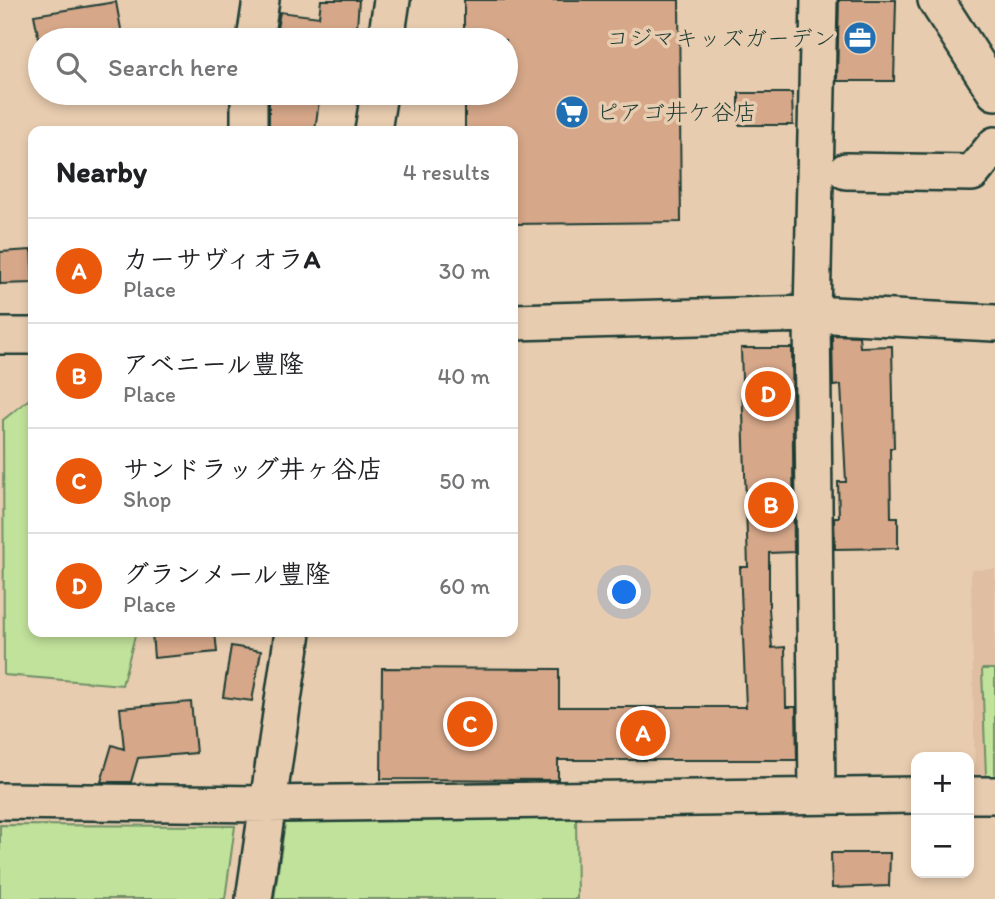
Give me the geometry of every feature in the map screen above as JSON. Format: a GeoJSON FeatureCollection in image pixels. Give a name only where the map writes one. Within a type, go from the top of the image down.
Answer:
{"type":"FeatureCollection","features":[{"type":"Feature","properties":{"kind":"street"},"geometry":{"type":"LineString","coordinates":[[257,28],[261,0]]}},
{"type":"Feature","properties":{"kind":"street"},"geometry":{"type":"LineString","coordinates":[[388,28],[391,0]]}},
{"type":"Feature","properties":{"kind":"street"},"geometry":{"type":"LineString","coordinates":[[817,795],[812,314],[820,0]]}},
{"type":"Feature","properties":{"kind":"street"},"geometry":{"type":"LineString","coordinates":[[936,0],[995,92]]}},
{"type":"Feature","properties":{"kind":"street"},"geometry":{"type":"LineString","coordinates":[[248,105],[249,126]]}},
{"type":"Feature","properties":{"kind":"street"},"geometry":{"type":"LineString","coordinates":[[374,126],[377,105]]}},
{"type":"Feature","properties":{"kind":"street"},"geometry":{"type":"LineString","coordinates":[[846,171],[972,173],[995,145]]}},
{"type":"Feature","properties":{"kind":"street"},"geometry":{"type":"LineString","coordinates":[[518,322],[812,314],[995,323]]}},
{"type":"Feature","properties":{"kind":"street"},"geometry":{"type":"LineString","coordinates":[[0,336],[28,336]]}},
{"type":"Feature","properties":{"kind":"street"},"geometry":{"type":"LineString","coordinates":[[254,899],[292,637]]}},
{"type":"Feature","properties":{"kind":"street"},"geometry":{"type":"LineString","coordinates":[[0,801],[268,804],[911,795]]}},
{"type":"Feature","properties":{"kind":"street"},"geometry":{"type":"LineString","coordinates":[[974,795],[995,795]]}},
{"type":"Feature","properties":{"kind":"shaded area"},"geometry":{"type":"Polygon","coordinates":[[[995,569],[995,783],[975,783],[971,570],[995,569]]]}},
{"type":"Feature","properties":{"kind":"green space"},"geometry":{"type":"Polygon","coordinates":[[[28,400],[28,637],[135,637],[122,685],[4,675],[3,420],[28,400]]]}},
{"type":"Feature","properties":{"kind":"green space"},"geometry":{"type":"Polygon","coordinates":[[[982,669],[995,669],[995,776],[986,776],[982,669]]]}},
{"type":"Feature","properties":{"kind":"green space"},"geometry":{"type":"Polygon","coordinates":[[[576,816],[577,899],[274,899],[285,823],[576,816]]]}},
{"type":"Feature","properties":{"kind":"green space"},"geometry":{"type":"Polygon","coordinates":[[[0,825],[235,826],[225,899],[0,899],[0,825]]]}},
{"type":"Feature","properties":{"kind":"building"},"geometry":{"type":"Polygon","coordinates":[[[321,0],[359,0],[357,28],[277,28],[280,12],[319,17],[321,0]]]}},
{"type":"Feature","properties":{"kind":"building","name":"ピアゴ井ケ谷店"},"geometry":{"type":"Polygon","coordinates":[[[464,0],[679,0],[681,222],[518,224],[518,126],[465,126],[465,105],[518,105],[518,28],[464,28],[464,0]]]}},
{"type":"Feature","properties":{"kind":"building"},"geometry":{"type":"Polygon","coordinates":[[[839,0],[896,0],[894,81],[837,81],[839,0]]]}},
{"type":"Feature","properties":{"kind":"building"},"geometry":{"type":"Polygon","coordinates":[[[116,2],[121,28],[37,28],[34,15],[116,2]]]}},
{"type":"Feature","properties":{"kind":"building"},"geometry":{"type":"Polygon","coordinates":[[[739,93],[792,93],[793,125],[739,125],[739,93]]]}},
{"type":"Feature","properties":{"kind":"building"},"geometry":{"type":"Polygon","coordinates":[[[269,105],[318,105],[316,126],[269,126],[269,105]]]}},
{"type":"Feature","properties":{"kind":"building"},"geometry":{"type":"Polygon","coordinates":[[[28,250],[28,283],[0,284],[0,252],[28,250]]]}},
{"type":"Feature","properties":{"kind":"building"},"geometry":{"type":"Polygon","coordinates":[[[832,335],[859,336],[860,347],[892,346],[894,448],[890,448],[891,517],[898,517],[898,548],[835,549],[834,517],[839,517],[838,482],[846,482],[841,385],[833,386],[832,335]]]}},
{"type":"Feature","properties":{"kind":"building"},"geometry":{"type":"Polygon","coordinates":[[[741,348],[792,348],[794,552],[769,553],[769,609],[772,648],[785,647],[786,707],[796,707],[797,760],[558,760],[558,780],[381,779],[382,668],[559,669],[559,707],[746,707],[740,567],[748,567],[741,348]]]}},
{"type":"Feature","properties":{"kind":"building"},"geometry":{"type":"Polygon","coordinates":[[[152,637],[216,637],[217,652],[154,658],[152,637]]]}},
{"type":"Feature","properties":{"kind":"building"},"geometry":{"type":"Polygon","coordinates":[[[231,646],[261,651],[252,701],[223,697],[231,646]]]}},
{"type":"Feature","properties":{"kind":"building"},"geometry":{"type":"Polygon","coordinates":[[[191,702],[196,753],[138,758],[131,782],[101,782],[112,745],[124,749],[120,708],[191,702]]]}},
{"type":"Feature","properties":{"kind":"building"},"geometry":{"type":"Polygon","coordinates":[[[831,853],[890,853],[889,886],[832,888],[831,853]]]}},
{"type":"Feature","properties":{"kind":"place","name":"コジマキッズガーデン"},"geometry":{"type":"Point","coordinates":[860,38]}},
{"type":"Feature","properties":{"kind":"place","name":"ピアゴ井ケ谷店"},"geometry":{"type":"Point","coordinates":[572,112]}},
{"type":"Feature","properties":{"kind":"place","name":"グランメール豊隆"},"geometry":{"type":"Point","coordinates":[768,394]}},
{"type":"Feature","properties":{"kind":"place","name":"アベニール豊隆"},"geometry":{"type":"Point","coordinates":[771,505]}},
{"type":"Feature","properties":{"kind":"place","name":"サンドラッグ井ヶ谷店"},"geometry":{"type":"Point","coordinates":[470,724]}},
{"type":"Feature","properties":{"kind":"place","name":"カーサヴィオラA"},"geometry":{"type":"Point","coordinates":[643,733]}}]}
